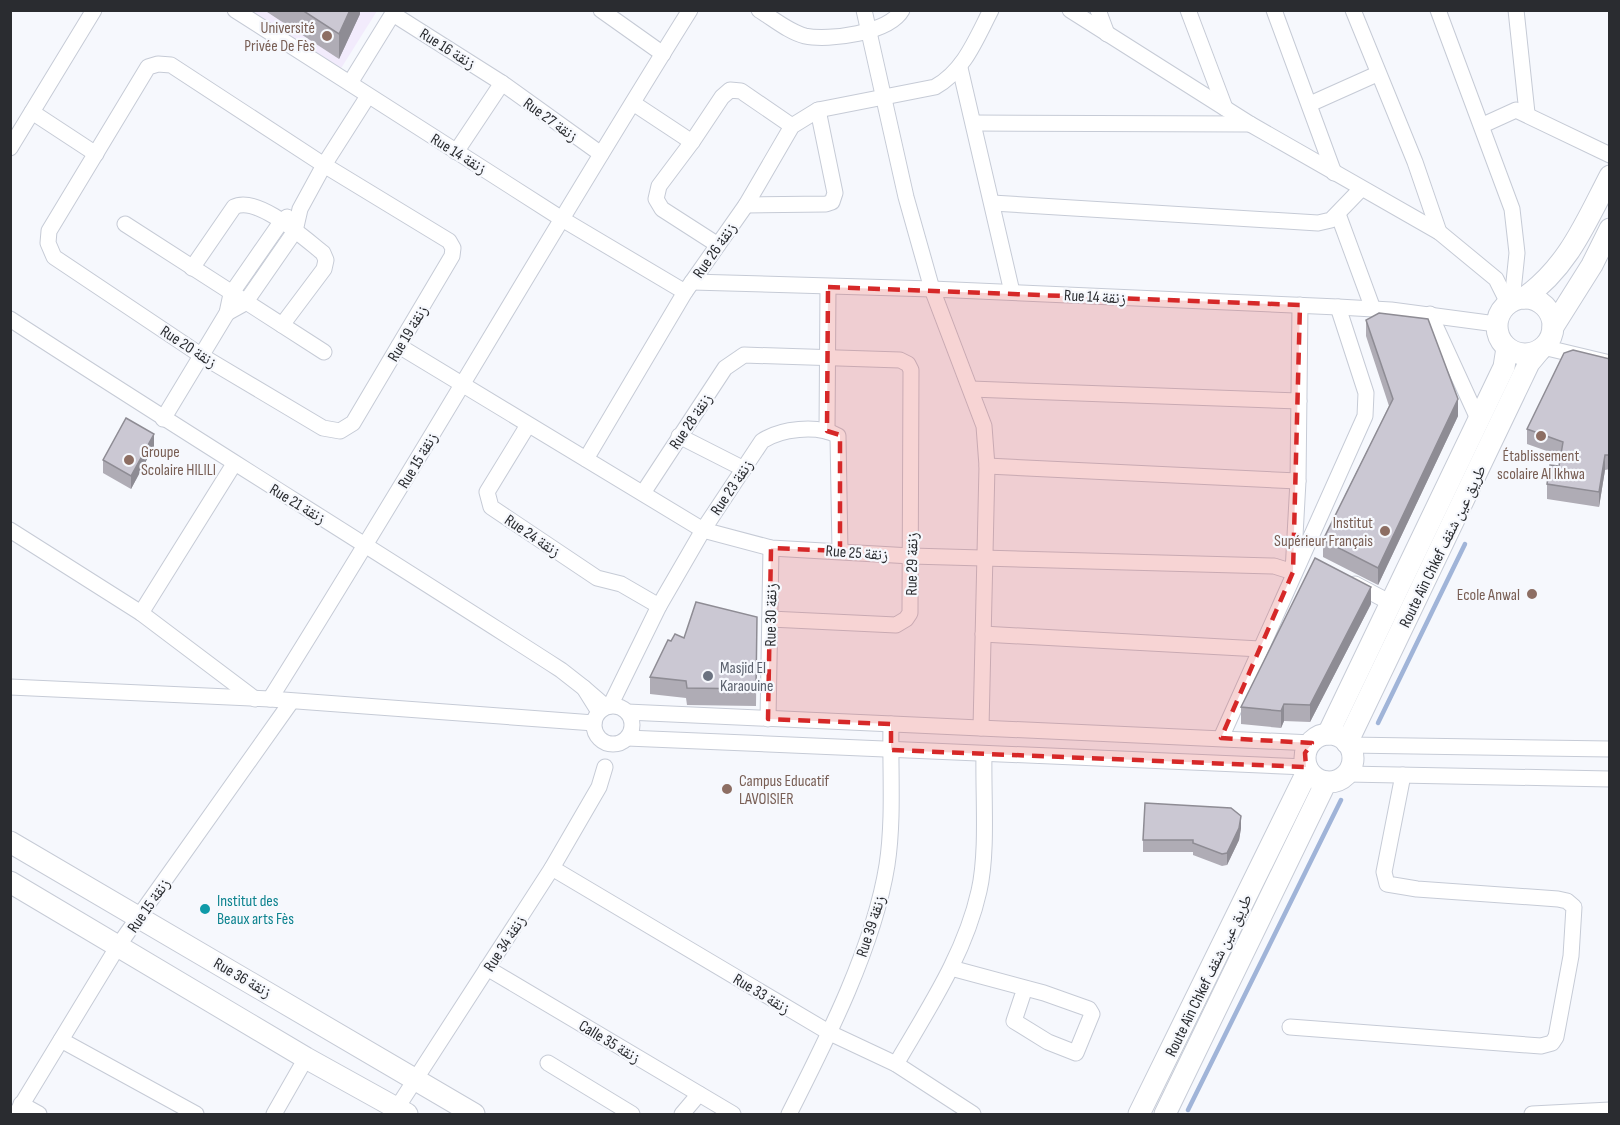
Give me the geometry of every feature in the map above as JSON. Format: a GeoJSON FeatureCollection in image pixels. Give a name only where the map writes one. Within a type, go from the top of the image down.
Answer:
{"type":"FeatureCollection","features":[{"type":"Feature","properties":{"kind":"main road"},"geometry":{"type":"LineString","coordinates":[[1514,301],[1541,303],[1552,316],[1551,336],[1541,349],[1520,354],[1507,348],[1500,340],[1497,324],[1501,310],[1514,301],[1549,279],[1572,250],[1610,176]]}},
{"type":"Feature","properties":{"kind":"main road"},"geometry":{"type":"LineString","coordinates":[[1553,327],[1592,265],[1610,229]]}},
{"type":"Feature","properties":{"kind":"main road","name":"Route Aïn Chkef طريق عين شقف"},"geometry":{"type":"LineString","coordinates":[[1334,741],[1391,603],[1504,367],[1507,348]]}},
{"type":"Feature","properties":{"kind":"main road","name":"Route Aïn Chkef طريق عين شقف"},"geometry":{"type":"LineString","coordinates":[[1334,741],[1529,363],[1541,349]]}},
{"type":"Feature","properties":{"kind":"main road"},"geometry":{"type":"LineString","coordinates":[[1334,741],[1352,759],[1347,774],[1341,779],[1326,782],[1313,777],[1307,769],[1305,753],[1334,741]]}},
{"type":"Feature","properties":{"kind":"main road","name":"Route Aïn Chkef طريق عين شقف"},"geometry":{"type":"LineString","coordinates":[[1139,1114],[1307,769]]}},
{"type":"Feature","properties":{"kind":"main road","name":"Route Aïn Chkef طريق عين شقف"},"geometry":{"type":"LineString","coordinates":[[1165,1114],[1326,782]]}},
{"type":"Feature","properties":{"kind":"main road","name":"Rue 36 زنقة"},"geometry":{"type":"LineString","coordinates":[[10,842],[474,1114]]}},
{"type":"Feature","properties":{"kind":"main road"},"geometry":{"type":"LineString","coordinates":[[10,882],[399,1112]]}},
{"type":"Feature","properties":{"kind":"street"},"geometry":{"type":"LineString","coordinates":[[10,148],[94,10]]}},
{"type":"Feature","properties":{"kind":"street","name":"Rue 14 زنقة"},"geometry":{"type":"LineString","coordinates":[[235,10],[562,219],[689,287],[932,289],[1300,305],[1430,314],[1497,324]]}},
{"type":"Feature","properties":{"kind":"street"},"geometry":{"type":"LineString","coordinates":[[601,10],[663,54]]}},
{"type":"Feature","properties":{"kind":"street"},"geometry":{"type":"LineString","coordinates":[[562,219],[690,10]]}},
{"type":"Feature","properties":{"kind":"street"},"geometry":{"type":"LineString","coordinates":[[759,10],[795,33],[819,37],[870,31],[893,21],[902,10]]}},
{"type":"Feature","properties":{"kind":"street"},"geometry":{"type":"LineString","coordinates":[[864,10],[906,197],[932,289],[984,426],[987,466],[981,728]]}},
{"type":"Feature","properties":{"kind":"street"},"geometry":{"type":"LineString","coordinates":[[991,10],[960,68],[1012,292]]}},
{"type":"Feature","properties":{"kind":"street"},"geometry":{"type":"LineString","coordinates":[[1070,10],[1250,124],[1360,190],[1439,232],[1496,279],[1514,301]]}},
{"type":"Feature","properties":{"kind":"street"},"geometry":{"type":"LineString","coordinates":[[1098,10],[1107,34]]}},
{"type":"Feature","properties":{"kind":"street"},"geometry":{"type":"LineString","coordinates":[[1188,10],[1225,108]]}},
{"type":"Feature","properties":{"kind":"street"},"geometry":{"type":"LineString","coordinates":[[1274,10],[1334,173]]}},
{"type":"Feature","properties":{"kind":"street"},"geometry":{"type":"LineString","coordinates":[[1353,10],[1377,74],[1415,162],[1439,232]]}},
{"type":"Feature","properties":{"kind":"street"},"geometry":{"type":"LineString","coordinates":[[1438,10],[1483,125],[1512,209],[1517,253],[1514,301]]}},
{"type":"Feature","properties":{"kind":"street"},"geometry":{"type":"LineString","coordinates":[[1516,10],[1527,113]]}},
{"type":"Feature","properties":{"kind":"street"},"geometry":{"type":"LineString","coordinates":[[350,83],[394,12]]}},
{"type":"Feature","properties":{"kind":"street","name":"Rue 16 زنقة"},"geometry":{"type":"LineString","coordinates":[[394,12],[502,83]]}},
{"type":"Feature","properties":{"kind":"street"},"geometry":{"type":"LineString","coordinates":[[32,112],[96,154],[148,67],[158,64],[171,65],[324,165]]}},
{"type":"Feature","properties":{"kind":"street","name":"Rue 26 زنقة"},"geometry":{"type":"LineString","coordinates":[[586,459],[689,287],[746,205],[792,126],[818,110],[935,87],[951,79],[960,68]]}},
{"type":"Feature","properties":{"kind":"street"},"geometry":{"type":"LineString","coordinates":[[1310,104],[1377,74]]}},
{"type":"Feature","properties":{"kind":"street"},"geometry":{"type":"LineString","coordinates":[[456,152],[502,83]]}},
{"type":"Feature","properties":{"kind":"street","name":"Rue 27 زنقة"},"geometry":{"type":"LineString","coordinates":[[502,83],[601,154]]}},
{"type":"Feature","properties":{"kind":"street"},"geometry":{"type":"LineString","coordinates":[[718,245],[662,208],[656,199],[659,186],[722,97],[730,90],[741,91],[792,126]]}},
{"type":"Feature","properties":{"kind":"street"},"geometry":{"type":"LineString","coordinates":[[227,313],[245,303],[295,231],[300,209],[324,165],[368,96]]}},
{"type":"Feature","properties":{"kind":"street"},"geometry":{"type":"LineString","coordinates":[[633,103],[692,142]]}},
{"type":"Feature","properties":{"kind":"street"},"geometry":{"type":"LineString","coordinates":[[746,205],[832,202],[835,193],[818,110]]}},
{"type":"Feature","properties":{"kind":"street"},"geometry":{"type":"LineString","coordinates":[[1483,125],[1516,110],[1527,113],[1610,155]]}},
{"type":"Feature","properties":{"kind":"street"},"geometry":{"type":"LineString","coordinates":[[974,123],[1250,124]]}},
{"type":"Feature","properties":{"kind":"street","name":"Rue 20 زنقة"},"geometry":{"type":"LineString","coordinates":[[96,154],[49,231],[48,243],[54,257],[202,356],[323,428],[340,431],[353,423]]}},
{"type":"Feature","properties":{"kind":"street","name":"Rue 19 زنقة"},"geometry":{"type":"LineString","coordinates":[[324,165],[449,241],[453,248],[452,256],[353,423]]}},
{"type":"Feature","properties":{"kind":"street"},"geometry":{"type":"LineString","coordinates":[[992,203],[1318,223],[1331,220],[1360,190]]}},
{"type":"Feature","properties":{"kind":"street"},"geometry":{"type":"LineString","coordinates":[[192,268],[234,207],[242,203],[251,204],[295,231],[323,253],[326,260],[324,269],[282,325]]}},
{"type":"Feature","properties":{"kind":"street"},"geometry":{"type":"LineString","coordinates":[[163,419],[227,313],[231,294],[280,222],[300,209]]}},
{"type":"Feature","properties":{"kind":"street"},"geometry":{"type":"LineString","coordinates":[[1338,214],[1373,309]]}},
{"type":"Feature","properties":{"kind":"street","name":"Rue 15 زنقة"},"geometry":{"type":"LineString","coordinates":[[262,699],[367,545],[562,219]]}},
{"type":"Feature","properties":{"kind":"street"},"geometry":{"type":"LineString","coordinates":[[125,224],[324,352]]}},
{"type":"Feature","properties":{"kind":"street"},"geometry":{"type":"LineString","coordinates":[[828,287],[827,431],[838,436],[840,441],[840,551]]}},
{"type":"Feature","properties":{"kind":"street"},"geometry":{"type":"LineString","coordinates":[[1221,738],[1293,572],[1298,481],[1300,305]]}},
{"type":"Feature","properties":{"kind":"street"},"geometry":{"type":"LineString","coordinates":[[1293,572],[1307,559],[1356,438],[1366,407],[1362,378],[1338,307]]}},
{"type":"Feature","properties":{"kind":"street"},"geometry":{"type":"LineString","coordinates":[[1430,314],[1479,421]]}},
{"type":"Feature","properties":{"kind":"street","name":"Rue 21 زنقة"},"geometry":{"type":"LineString","coordinates":[[10,319],[163,419],[367,545],[561,670],[584,688],[602,712]]}},
{"type":"Feature","properties":{"kind":"street"},"geometry":{"type":"LineString","coordinates":[[399,346],[462,385]]}},
{"type":"Feature","properties":{"kind":"street"},"geometry":{"type":"LineString","coordinates":[[1541,349],[1610,363]]}},
{"type":"Feature","properties":{"kind":"street","name":"Rue 28 زنقة"},"geometry":{"type":"LineString","coordinates":[[643,493],[725,368],[744,355],[828,359]]}},
{"type":"Feature","properties":{"kind":"street","name":"Rue 29 زنقة"},"geometry":{"type":"LineString","coordinates":[[770,619],[896,625],[906,619],[910,613],[911,370],[908,364],[900,360],[828,359]]}},
{"type":"Feature","properties":{"kind":"street","name":"Rue 25 زنقة"},"geometry":{"type":"LineString","coordinates":[[462,385],[703,530],[771,548],[911,556],[1274,566],[1293,572]]}},
{"type":"Feature","properties":{"kind":"street"},"geometry":{"type":"LineString","coordinates":[[971,389],[1299,401]]}},
{"type":"Feature","properties":{"kind":"street","name":"Rue 24 زنقة"},"geometry":{"type":"LineString","coordinates":[[528,425],[491,483],[487,492],[487,500],[491,507],[597,578],[621,584],[659,606]]}},
{"type":"Feature","properties":{"kind":"street","name":"Rue 23 زنقة"},"geometry":{"type":"LineString","coordinates":[[602,712],[703,530],[762,441],[780,431],[827,431]]}},
{"type":"Feature","properties":{"kind":"street"},"geometry":{"type":"LineString","coordinates":[[680,436],[744,469]]}},
{"type":"Feature","properties":{"kind":"street"},"geometry":{"type":"LineString","coordinates":[[141,613],[234,464]]}},
{"type":"Feature","properties":{"kind":"street"},"geometry":{"type":"LineString","coordinates":[[987,466],[1298,481]]}},
{"type":"Feature","properties":{"kind":"street"},"geometry":{"type":"LineString","coordinates":[[10,530],[141,613],[262,699]]}},
{"type":"Feature","properties":{"kind":"street","name":"Rue 30 زنقة"},"geometry":{"type":"LineString","coordinates":[[768,718],[771,548]]}},
{"type":"Feature","properties":{"kind":"street"},"geometry":{"type":"LineString","coordinates":[[1342,577],[1391,603]]}},
{"type":"Feature","properties":{"kind":"street"},"geometry":{"type":"LineString","coordinates":[[983,634],[1260,649]]}},
{"type":"Feature","properties":{"kind":"street"},"geometry":{"type":"LineString","coordinates":[[10,687],[291,702],[602,712],[616,706],[627,712],[981,728],[1221,738],[1610,749]]}},
{"type":"Feature","properties":{"kind":"street","name":"Rue 15 زنقة"},"geometry":{"type":"LineString","coordinates":[[19,1109],[118,946],[291,702]]}},
{"type":"Feature","properties":{"kind":"street"},"geometry":{"type":"LineString","coordinates":[[602,712],[614,741]]}},
{"type":"Feature","properties":{"kind":"street"},"geometry":{"type":"LineString","coordinates":[[614,741],[632,724],[627,712]]}},
{"type":"Feature","properties":{"kind":"street","name":"Rue 39 زنقة"},"geometry":{"type":"LineString","coordinates":[[789,1114],[830,1033],[855,971],[885,873],[889,842],[891,724]]}},
{"type":"Feature","properties":{"kind":"street"},"geometry":{"type":"LineString","coordinates":[[614,741],[891,750],[1307,769]]}},
{"type":"Feature","properties":{"kind":"street","name":"Rue 34 زنقة"},"geometry":{"type":"LineString","coordinates":[[399,1112],[416,1078],[552,868],[599,787],[614,741]]}},
{"type":"Feature","properties":{"kind":"street"},"geometry":{"type":"LineString","coordinates":[[896,1064],[951,968],[979,892],[982,869],[984,754]]}},
{"type":"Feature","properties":{"kind":"street"},"geometry":{"type":"LineString","coordinates":[[1347,774],[1610,778]]}},
{"type":"Feature","properties":{"kind":"street"},"geometry":{"type":"LineString","coordinates":[[1290,1027],[1541,1046],[1552,1043],[1556,1037],[1571,956],[1574,907],[1567,901],[1558,899],[1417,889],[1387,884],[1383,876],[1403,775]]}},
{"type":"Feature","properties":{"kind":"street","name":"Rue 33 زنقة"},"geometry":{"type":"LineString","coordinates":[[552,868],[830,1033],[896,1064],[973,1114]]}},
{"type":"Feature","properties":{"kind":"street","name":"Calle 35 زنقة"},"geometry":{"type":"LineString","coordinates":[[487,968],[733,1114]]}},
{"type":"Feature","properties":{"kind":"street"},"geometry":{"type":"LineString","coordinates":[[951,968],[1025,988],[1092,1011],[1076,1053],[1048,1041],[1014,1021],[1025,988]]}},
{"type":"Feature","properties":{"kind":"street"},"geometry":{"type":"LineString","coordinates":[[61,1040],[196,1114]]}},
{"type":"Feature","properties":{"kind":"street"},"geometry":{"type":"LineString","coordinates":[[274,1114],[306,1058]]}},
{"type":"Feature","properties":{"kind":"street"},"geometry":{"type":"LineString","coordinates":[[548,1063],[632,1114]]}},
{"type":"Feature","properties":{"kind":"street"},"geometry":{"type":"LineString","coordinates":[[682,1114],[699,1094]]}},
{"type":"Feature","properties":{"kind":"street"},"geometry":{"type":"LineString","coordinates":[[19,1109],[39,1114]]}},
{"type":"Feature","properties":{"kind":"street"},"geometry":{"type":"LineString","coordinates":[[1532,1114],[1610,1110]]}},
{"type":"Feature","properties":{"kind":"highlighted area"},"geometry":{"type":"Polygon","coordinates":[[[828,287],[1300,305],[1293,572],[1221,738],[1312,743],[1305,753],[1306,767],[891,750],[891,724],[768,719],[771,548],[840,551],[840,435],[827,431],[828,287]]]}},
{"type":"Feature","properties":{"kind":"shaded area"},"geometry":{"type":"Polygon","coordinates":[[[243,11],[377,11],[340,70],[243,11]]]}},
{"type":"Feature","properties":{"kind":"building"},"geometry":{"type":"Polygon","coordinates":[[[302,10],[350,10],[339,34],[302,10]]]}},
{"type":"Feature","properties":{"kind":"building"},"geometry":{"type":"Polygon","coordinates":[[[1379,313],[1428,319],[1458,399],[1378,568],[1323,540],[1393,399],[1366,320],[1379,313]]]}},
{"type":"Feature","properties":{"kind":"building"},"geometry":{"type":"Polygon","coordinates":[[[1573,350],[1610,359],[1610,455],[1605,455],[1599,492],[1547,484],[1550,465],[1559,466],[1563,442],[1527,429],[1564,353],[1573,350]]]}},
{"type":"Feature","properties":{"kind":"building","name":"Groupe Scolaire HILILI"},"geometry":{"type":"Polygon","coordinates":[[[126,418],[154,434],[131,476],[103,460],[126,418]]]}},
{"type":"Feature","properties":{"kind":"building"},"geometry":{"type":"Polygon","coordinates":[[[1315,558],[1371,587],[1310,705],[1284,704],[1281,711],[1241,707],[1315,558]]]}},
{"type":"Feature","properties":{"kind":"building","name":"Masjid El Karaouine"},"geometry":{"type":"Polygon","coordinates":[[[696,602],[757,617],[756,689],[687,688],[686,681],[650,677],[668,640],[671,641],[675,634],[684,638],[696,602]]]}},
{"type":"Feature","properties":{"kind":"building"},"geometry":{"type":"Polygon","coordinates":[[[1145,803],[1231,808],[1241,816],[1239,828],[1227,853],[1222,854],[1193,843],[1193,840],[1143,840],[1145,803]]]}},
{"type":"Feature","properties":{"kind":"waterway"},"geometry":{"type":"LineString","coordinates":[[1378,723],[1465,544]]}},
{"type":"Feature","properties":{"kind":"waterway"},"geometry":{"type":"LineString","coordinates":[[1188,1110],[1341,800]]}},
{"type":"Feature","properties":{"kind":"place","name":"Université Privée De Fès"},"geometry":{"type":"Point","coordinates":[327,36]}},
{"type":"Feature","properties":{"kind":"place","name":"Établissement scolaire Al Ikhwa"},"geometry":{"type":"Point","coordinates":[1541,436]}},
{"type":"Feature","properties":{"kind":"place","name":"Groupe Scolaire HILILI"},"geometry":{"type":"Point","coordinates":[129,460]}},
{"type":"Feature","properties":{"kind":"place","name":"Institut Supérieur Français"},"geometry":{"type":"Point","coordinates":[1385,531]}},
{"type":"Feature","properties":{"kind":"place","name":"Ecole Anwal"},"geometry":{"type":"Point","coordinates":[1532,594]}},
{"type":"Feature","properties":{"kind":"place","name":"Masjid El Karaouine"},"geometry":{"type":"Point","coordinates":[708,676]}},
{"type":"Feature","properties":{"kind":"place","name":"Campus Educatif LAVOISIER"},"geometry":{"type":"Point","coordinates":[727,789]}},
{"type":"Feature","properties":{"kind":"place","name":"Institut des Beaux arts Fès"},"geometry":{"type":"Point","coordinates":[205,909]}}]}
